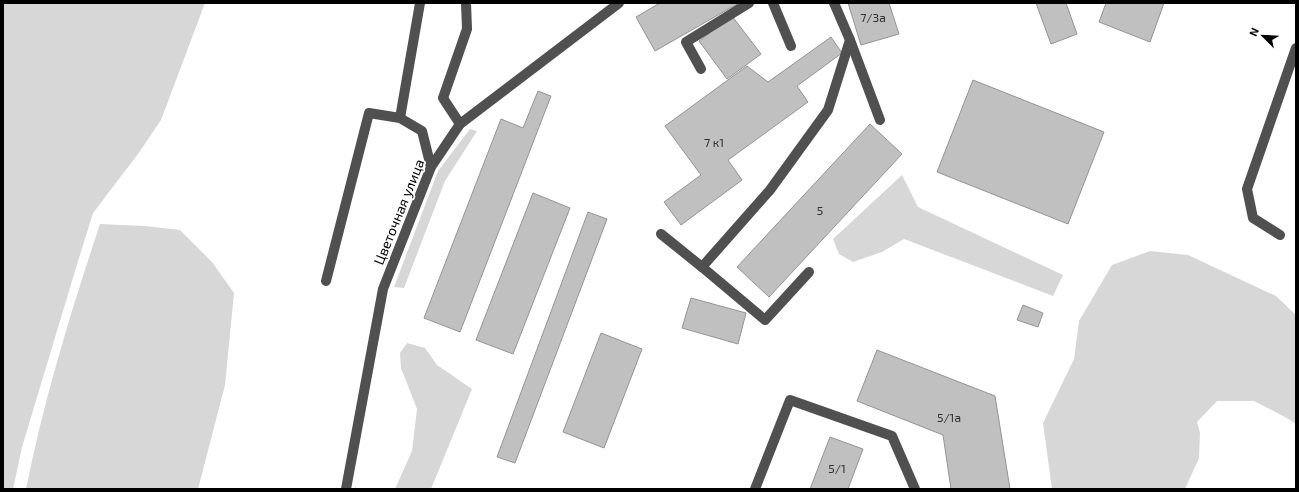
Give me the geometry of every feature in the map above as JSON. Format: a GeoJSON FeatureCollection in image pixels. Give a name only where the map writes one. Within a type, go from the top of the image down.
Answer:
{"type":"FeatureCollection","features":[{"type":"Feature","properties":{"kind":"street"},"geometry":{"type":"LineString","coordinates":[[400,118],[420,3]]}},
{"type":"Feature","properties":{"kind":"street"},"geometry":{"type":"LineString","coordinates":[[460,124],[443,98],[467,30],[466,3]]}},
{"type":"Feature","properties":{"kind":"street","name":"Цветочная улица"},"geometry":{"type":"LineString","coordinates":[[346,489],[383,289],[431,167],[460,124],[619,3]]}},
{"type":"Feature","properties":{"kind":"street"},"geometry":{"type":"LineString","coordinates":[[701,69],[686,42],[749,3]]}},
{"type":"Feature","properties":{"kind":"street"},"geometry":{"type":"LineString","coordinates":[[772,3],[792,46]]}},
{"type":"Feature","properties":{"kind":"street"},"geometry":{"type":"LineString","coordinates":[[834,3],[850,40],[880,120]]}},
{"type":"Feature","properties":{"kind":"street"},"geometry":{"type":"LineString","coordinates":[[702,267],[770,190],[828,110],[850,40]]}},
{"type":"Feature","properties":{"kind":"street"},"geometry":{"type":"LineString","coordinates":[[1280,235],[1252,218],[1247,189],[1296,48]]}},
{"type":"Feature","properties":{"kind":"street"},"geometry":{"type":"LineString","coordinates":[[326,281],[369,113],[400,118],[422,131],[431,167]]}},
{"type":"Feature","properties":{"kind":"street"},"geometry":{"type":"LineString","coordinates":[[661,234],[765,320],[809,272]]}},
{"type":"Feature","properties":{"kind":"street"},"geometry":{"type":"LineString","coordinates":[[755,489],[790,400],[892,436],[915,489]]}},
{"type":"Feature","properties":{"kind":"shaded area"},"geometry":{"type":"Polygon","coordinates":[[[3,3],[205,3],[161,120],[138,154],[93,213],[22,447],[13,489],[3,489],[3,3]]]}},
{"type":"Feature","properties":{"kind":"shaded area"},"geometry":{"type":"Polygon","coordinates":[[[470,129],[477,131],[445,181],[404,288],[394,287],[438,171],[470,129]]]}},
{"type":"Feature","properties":{"kind":"shaded area"},"geometry":{"type":"Polygon","coordinates":[[[902,175],[918,207],[1063,275],[1053,296],[904,239],[882,252],[853,262],[839,254],[833,239],[902,175]]]}},
{"type":"Feature","properties":{"kind":"shaded area"},"geometry":{"type":"Polygon","coordinates":[[[100,224],[145,226],[180,230],[212,262],[234,293],[225,385],[198,489],[26,489],[41,422],[59,355],[100,224]]]}},
{"type":"Feature","properties":{"kind":"shaded area"},"geometry":{"type":"Polygon","coordinates":[[[1150,251],[1188,255],[1276,296],[1296,315],[1296,424],[1254,401],[1217,401],[1197,422],[1200,433],[1199,458],[1185,489],[1052,489],[1043,423],[1074,359],[1079,321],[1112,265],[1150,251]]]}},
{"type":"Feature","properties":{"kind":"shaded area"},"geometry":{"type":"Polygon","coordinates":[[[407,343],[425,348],[437,365],[472,389],[431,489],[395,489],[412,451],[417,409],[401,368],[400,353],[407,343]]]}},
{"type":"Feature","properties":{"kind":"building"},"geometry":{"type":"Polygon","coordinates":[[[660,3],[739,3],[655,51],[636,17],[660,3]]]}},
{"type":"Feature","properties":{"kind":"building"},"geometry":{"type":"Polygon","coordinates":[[[848,3],[889,3],[899,34],[861,45],[848,3]]]}},
{"type":"Feature","properties":{"kind":"building"},"geometry":{"type":"Polygon","coordinates":[[[1036,3],[1066,3],[1077,34],[1051,44],[1036,3]]]}},
{"type":"Feature","properties":{"kind":"building"},"geometry":{"type":"Polygon","coordinates":[[[1106,3],[1164,3],[1150,42],[1099,22],[1106,3]]]}},
{"type":"Feature","properties":{"kind":"building"},"geometry":{"type":"Polygon","coordinates":[[[732,16],[761,54],[727,79],[699,41],[732,16]]]}},
{"type":"Feature","properties":{"kind":"building"},"geometry":{"type":"Polygon","coordinates":[[[831,37],[842,53],[797,86],[808,102],[728,160],[742,180],[681,225],[664,202],[701,175],[665,126],[747,66],[768,82],[831,37]]]}},
{"type":"Feature","properties":{"kind":"building"},"geometry":{"type":"Polygon","coordinates":[[[973,80],[1104,132],[1068,224],[937,172],[973,80]]]}},
{"type":"Feature","properties":{"kind":"building"},"geometry":{"type":"Polygon","coordinates":[[[538,91],[551,96],[460,332],[424,318],[501,119],[523,128],[538,91]]]}},
{"type":"Feature","properties":{"kind":"building"},"geometry":{"type":"Polygon","coordinates":[[[870,124],[902,154],[769,297],[737,267],[870,124]]]}},
{"type":"Feature","properties":{"kind":"building"},"geometry":{"type":"Polygon","coordinates":[[[533,193],[570,208],[513,354],[476,340],[533,193]]]}},
{"type":"Feature","properties":{"kind":"building"},"geometry":{"type":"Polygon","coordinates":[[[588,212],[607,219],[515,463],[497,457],[588,212]]]}},
{"type":"Feature","properties":{"kind":"building"},"geometry":{"type":"Polygon","coordinates":[[[691,298],[746,313],[738,344],[682,328],[691,298]]]}},
{"type":"Feature","properties":{"kind":"building"},"geometry":{"type":"Polygon","coordinates":[[[1023,305],[1043,313],[1038,327],[1017,320],[1023,305]]]}},
{"type":"Feature","properties":{"kind":"building"},"geometry":{"type":"Polygon","coordinates":[[[601,333],[642,349],[604,448],[563,432],[601,333]]]}},
{"type":"Feature","properties":{"kind":"building"},"geometry":{"type":"Polygon","coordinates":[[[877,350],[995,396],[1010,489],[951,489],[943,435],[857,401],[877,350]]]}},
{"type":"Feature","properties":{"kind":"building"},"geometry":{"type":"Polygon","coordinates":[[[830,437],[863,449],[848,489],[810,489],[830,437]]]}}]}
